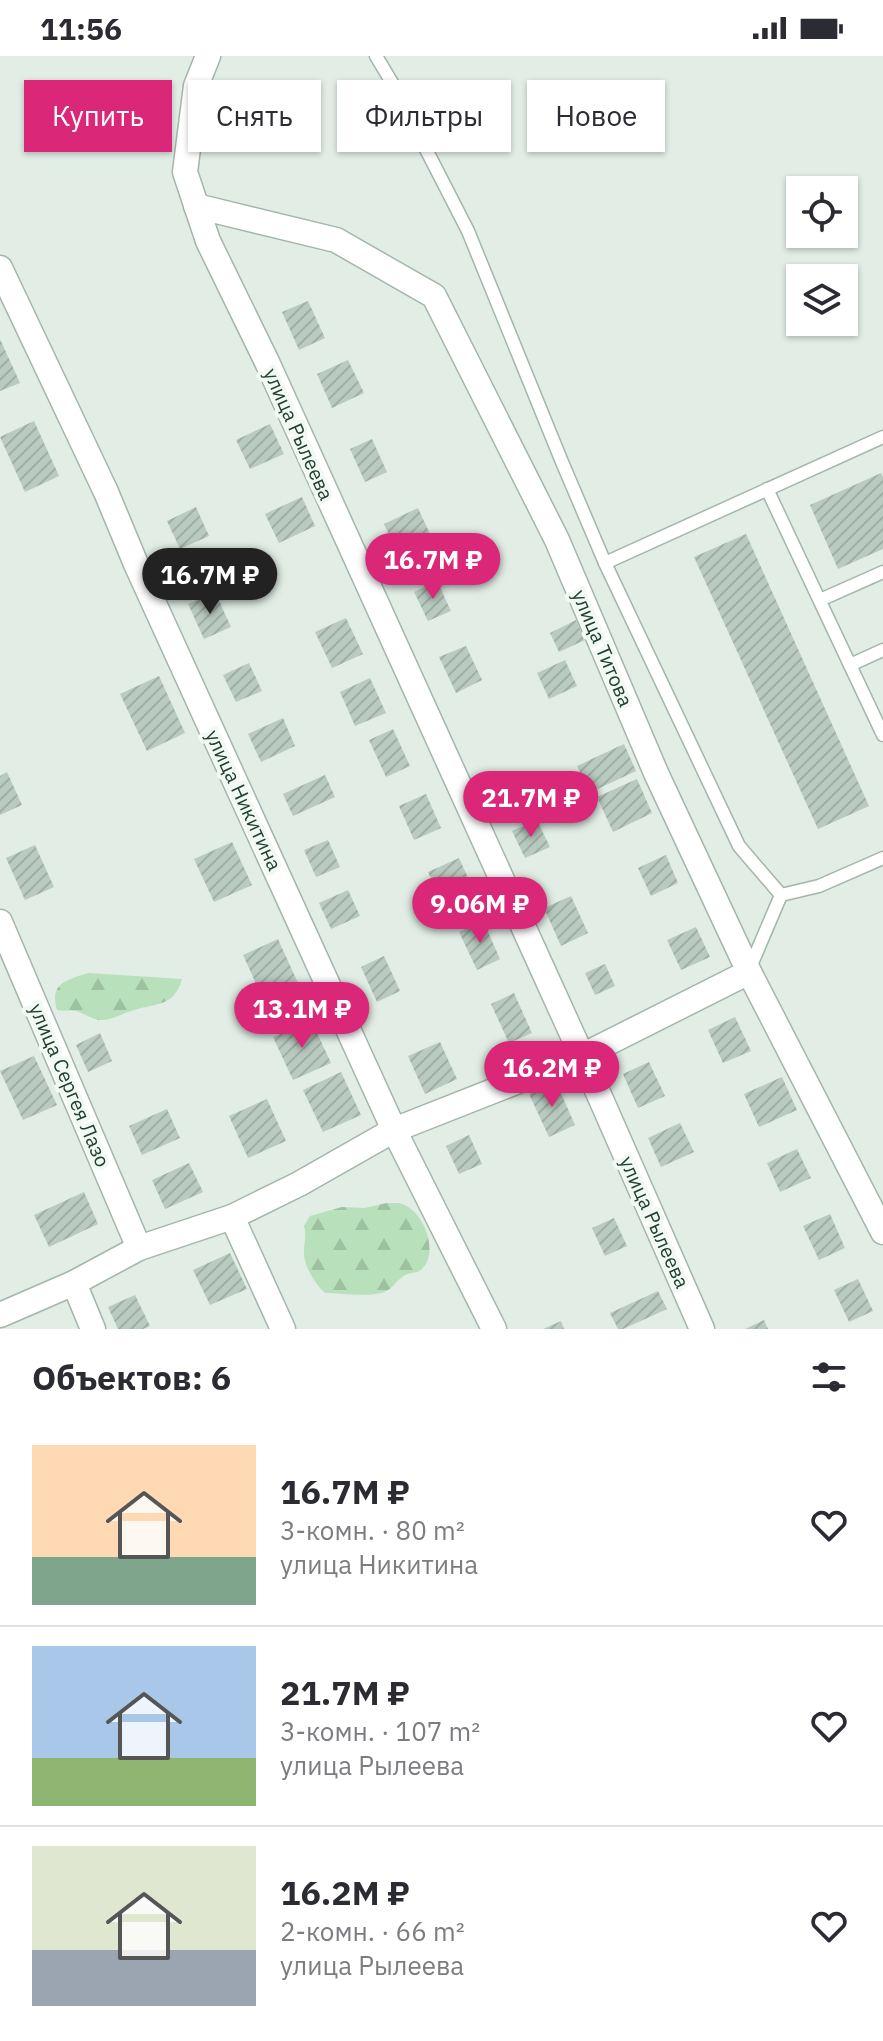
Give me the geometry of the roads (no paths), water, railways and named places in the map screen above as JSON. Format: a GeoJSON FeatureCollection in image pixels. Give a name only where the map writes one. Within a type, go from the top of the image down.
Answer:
{"type":"FeatureCollection","features":[{"type":"Feature","properties":{"kind":"street","name":"улица Рылеева"},"geometry":{"type":"LineString","coordinates":[[208,56],[196,86],[185,172],[208,241],[267,362],[582,1056],[702,1329]]}},
{"type":"Feature","properties":{"kind":"street","name":"улица Титова"},"geometry":{"type":"LineString","coordinates":[[196,206],[336,240],[434,296],[557,540],[656,773],[749,972],[883,1232]]}},
{"type":"Feature","properties":{"kind":"street","name":"улица Никитина"},"geometry":{"type":"LineString","coordinates":[[0,268],[106,492],[394,1130],[494,1329]]}},
{"type":"Feature","properties":{"kind":"street","name":"улица Сергея Лазо"},"geometry":{"type":"LineString","coordinates":[[0,922],[139,1248]]}},
{"type":"Feature","properties":{"kind":"street"},"geometry":{"type":"LineString","coordinates":[[0,1315],[74,1283],[139,1248],[232,1217],[299,1184],[394,1130],[582,1056],[749,972]]}},
{"type":"Feature","properties":{"kind":"street"},"geometry":{"type":"LineString","coordinates":[[232,1217],[283,1329]]}},
{"type":"Feature","properties":{"kind":"street"},"geometry":{"type":"LineString","coordinates":[[74,1283],[93,1329]]}},
{"type":"Feature","properties":{"kind":"lane"},"geometry":{"type":"LineString","coordinates":[[376,56],[468,231],[605,563],[739,846],[781,895]]}},
{"type":"Feature","properties":{"kind":"lane"},"geometry":{"type":"LineString","coordinates":[[605,563],[883,437]]}},
{"type":"Feature","properties":{"kind":"lane"},"geometry":{"type":"LineString","coordinates":[[767,489],[883,735]]}},
{"type":"Feature","properties":{"kind":"lane"},"geometry":{"type":"LineString","coordinates":[[820,600],[883,572]]}},
{"type":"Feature","properties":{"kind":"lane"},"geometry":{"type":"LineString","coordinates":[[850,665],[883,650]]}},
{"type":"Feature","properties":{"kind":"lane"},"geometry":{"type":"LineString","coordinates":[[781,895],[819,886],[883,858]]}},
{"type":"Feature","properties":{"kind":"lane"},"geometry":{"type":"LineString","coordinates":[[749,972],[781,895]]}}]}
